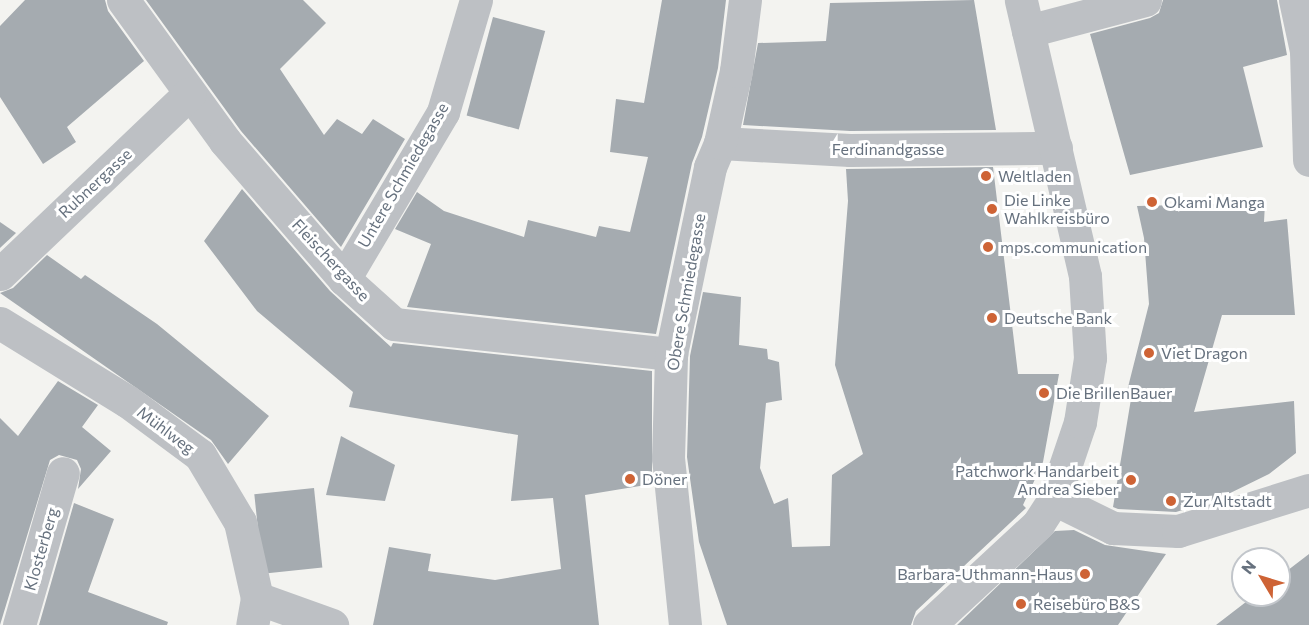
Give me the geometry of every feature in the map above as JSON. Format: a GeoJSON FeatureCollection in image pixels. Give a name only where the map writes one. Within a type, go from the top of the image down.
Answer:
{"type":"FeatureCollection","features":[{"type":"Feature","properties":{"kind":"street","name":"Fleischergasse"},"geometry":{"type":"LineString","coordinates":[[123,0],[225,141],[344,279],[394,324],[672,354]]}},
{"type":"Feature","properties":{"kind":"street","name":"Untere Schmiedegasse"},"geometry":{"type":"LineString","coordinates":[[344,279],[443,112],[476,0]]}},
{"type":"Feature","properties":{"kind":"street","name":"Obere Schmiedegasse"},"geometry":{"type":"LineString","coordinates":[[684,625],[668,458],[672,354],[710,167],[720,143],[745,0]]}},
{"type":"Feature","properties":{"kind":"street"},"geometry":{"type":"LineString","coordinates":[[929,625],[1038,524],[1054,499],[1080,422],[1090,358],[1085,276],[1024,15],[1145,0]]}},
{"type":"Feature","properties":{"kind":"street"},"geometry":{"type":"LineString","coordinates":[[1294,0],[1308,52],[1309,160]]}},
{"type":"Feature","properties":{"kind":"street","name":"Rubnergasse"},"geometry":{"type":"LineString","coordinates":[[0,274],[190,93]]}},
{"type":"Feature","properties":{"kind":"street","name":"Ferdinandgasse"},"geometry":{"type":"LineString","coordinates":[[720,143],[850,150],[1056,148]]}},
{"type":"Feature","properties":{"kind":"street","name":"Mühlweg"},"geometry":{"type":"LineString","coordinates":[[0,323],[127,400],[200,455],[240,522],[254,611],[329,623]]}},
{"type":"Feature","properties":{"kind":"street","name":"Klosterberg"},"geometry":{"type":"LineString","coordinates":[[19,625],[63,473]]}},
{"type":"Feature","properties":{"kind":"street"},"geometry":{"type":"LineString","coordinates":[[1054,499],[1113,528],[1178,531],[1309,490]]}},
{"type":"Feature","properties":{"kind":"building"},"geometry":{"type":"Polygon","coordinates":[[[25,0],[105,0],[108,11],[144,61],[67,127],[76,142],[43,164],[0,97],[0,26],[25,0]]]}},
{"type":"Feature","properties":{"kind":"building"},"geometry":{"type":"Polygon","coordinates":[[[146,0],[303,0],[326,23],[280,69],[324,135],[337,119],[362,134],[373,119],[405,139],[341,247],[241,131],[146,0]]]}},
{"type":"Feature","properties":{"kind":"building"},"geometry":{"type":"Polygon","coordinates":[[[662,0],[726,0],[718,68],[702,137],[692,163],[656,334],[407,307],[431,244],[395,229],[417,192],[444,211],[524,237],[528,220],[596,237],[599,226],[630,232],[648,157],[610,152],[616,99],[644,103],[662,0]]]}},
{"type":"Feature","properties":{"kind":"building"},"geometry":{"type":"Polygon","coordinates":[[[974,0],[996,130],[850,131],[743,125],[758,43],[826,41],[830,3],[974,0]]]}},
{"type":"Feature","properties":{"kind":"building"},"geometry":{"type":"Polygon","coordinates":[[[1163,0],[1277,0],[1287,55],[1243,67],[1263,147],[1130,175],[1090,34],[1150,18],[1159,13],[1163,0]]]}},
{"type":"Feature","properties":{"kind":"building"},"geometry":{"type":"Polygon","coordinates":[[[493,17],[545,31],[519,130],[467,116],[493,17]]]}},
{"type":"Feature","properties":{"kind":"building"},"geometry":{"type":"Polygon","coordinates":[[[993,167],[1018,374],[1059,374],[1043,462],[1023,505],[1026,508],[916,611],[911,625],[727,625],[699,542],[687,457],[690,356],[703,292],[741,297],[739,345],[767,349],[768,359],[779,362],[782,400],[766,403],[760,468],[774,504],[788,498],[792,547],[830,546],[832,475],[863,454],[835,365],[848,201],[846,169],[993,167]]]}},
{"type":"Feature","properties":{"kind":"building"},"geometry":{"type":"Polygon","coordinates":[[[242,189],[330,291],[391,347],[393,343],[652,371],[652,484],[585,495],[599,625],[373,625],[389,547],[431,554],[428,571],[495,580],[561,569],[553,498],[511,501],[518,435],[349,407],[353,392],[257,311],[204,241],[242,189]]]}},
{"type":"Feature","properties":{"kind":"building"},"geometry":{"type":"Polygon","coordinates":[[[1265,203],[1264,222],[1287,219],[1295,315],[1222,315],[1194,412],[1294,401],[1296,453],[1269,474],[1218,499],[1176,512],[1113,507],[1131,399],[1125,399],[1149,304],[1144,238],[1137,206],[1265,203]]]}},
{"type":"Feature","properties":{"kind":"building"},"geometry":{"type":"Polygon","coordinates":[[[0,222],[16,233],[0,248],[0,222]]]}},
{"type":"Feature","properties":{"kind":"building"},"geometry":{"type":"Polygon","coordinates":[[[47,255],[81,279],[85,275],[157,324],[269,416],[228,464],[211,440],[0,293],[13,288],[47,255]]]}},
{"type":"Feature","properties":{"kind":"building"},"geometry":{"type":"Polygon","coordinates":[[[58,381],[98,405],[82,427],[111,451],[78,489],[81,469],[77,460],[59,455],[50,460],[0,625],[0,418],[18,436],[58,381]]]}},
{"type":"Feature","properties":{"kind":"building"},"geometry":{"type":"Polygon","coordinates":[[[341,436],[395,465],[385,501],[326,495],[341,436]]]}},
{"type":"Feature","properties":{"kind":"building"},"geometry":{"type":"Polygon","coordinates":[[[314,488],[322,568],[263,574],[254,494],[314,488]]]}},
{"type":"Feature","properties":{"kind":"building"},"geometry":{"type":"Polygon","coordinates":[[[74,503],[114,519],[88,592],[168,622],[167,625],[39,625],[74,503]]]}},
{"type":"Feature","properties":{"kind":"building","name":"Barbara-Uthmann-Haus"},"geometry":{"type":"Polygon","coordinates":[[[1074,530],[1105,545],[1166,554],[1118,625],[957,625],[1055,531],[1074,530]]]}},
{"type":"Feature","properties":{"kind":"building"},"geometry":{"type":"Polygon","coordinates":[[[1309,554],[1309,625],[1216,625],[1239,607],[1291,607],[1291,568],[1309,554]]]}},
{"type":"Feature","properties":{"kind":"place","name":"Weltladen"},"geometry":{"type":"Point","coordinates":[986,176]}},
{"type":"Feature","properties":{"kind":"place","name":"Okami Manga"},"geometry":{"type":"Point","coordinates":[1152,202]}},
{"type":"Feature","properties":{"kind":"place","name":"Die Linke Wahlkreisbüro"},"geometry":{"type":"Point","coordinates":[992,209]}},
{"type":"Feature","properties":{"kind":"place","name":"mps.communication"},"geometry":{"type":"Point","coordinates":[988,247]}},
{"type":"Feature","properties":{"kind":"place","name":"Deutsche Bank"},"geometry":{"type":"Point","coordinates":[992,318]}},
{"type":"Feature","properties":{"kind":"place","name":"Viet Dragon"},"geometry":{"type":"Point","coordinates":[1149,353]}},
{"type":"Feature","properties":{"kind":"place","name":"Die BrillenBauer"},"geometry":{"type":"Point","coordinates":[1044,393]}},
{"type":"Feature","properties":{"kind":"place","name":"Döner"},"geometry":{"type":"Point","coordinates":[630,479]}},
{"type":"Feature","properties":{"kind":"place","name":"Patchwork Handarbeit Andrea Sieber"},"geometry":{"type":"Point","coordinates":[1131,480]}},
{"type":"Feature","properties":{"kind":"place","name":"Zur Altstadt"},"geometry":{"type":"Point","coordinates":[1171,501]}},
{"type":"Feature","properties":{"kind":"place","name":"Barbara-Uthmann-Haus"},"geometry":{"type":"Point","coordinates":[1085,574]}},
{"type":"Feature","properties":{"kind":"place","name":"Reisebüro B&S"},"geometry":{"type":"Point","coordinates":[1021,604]}}]}
